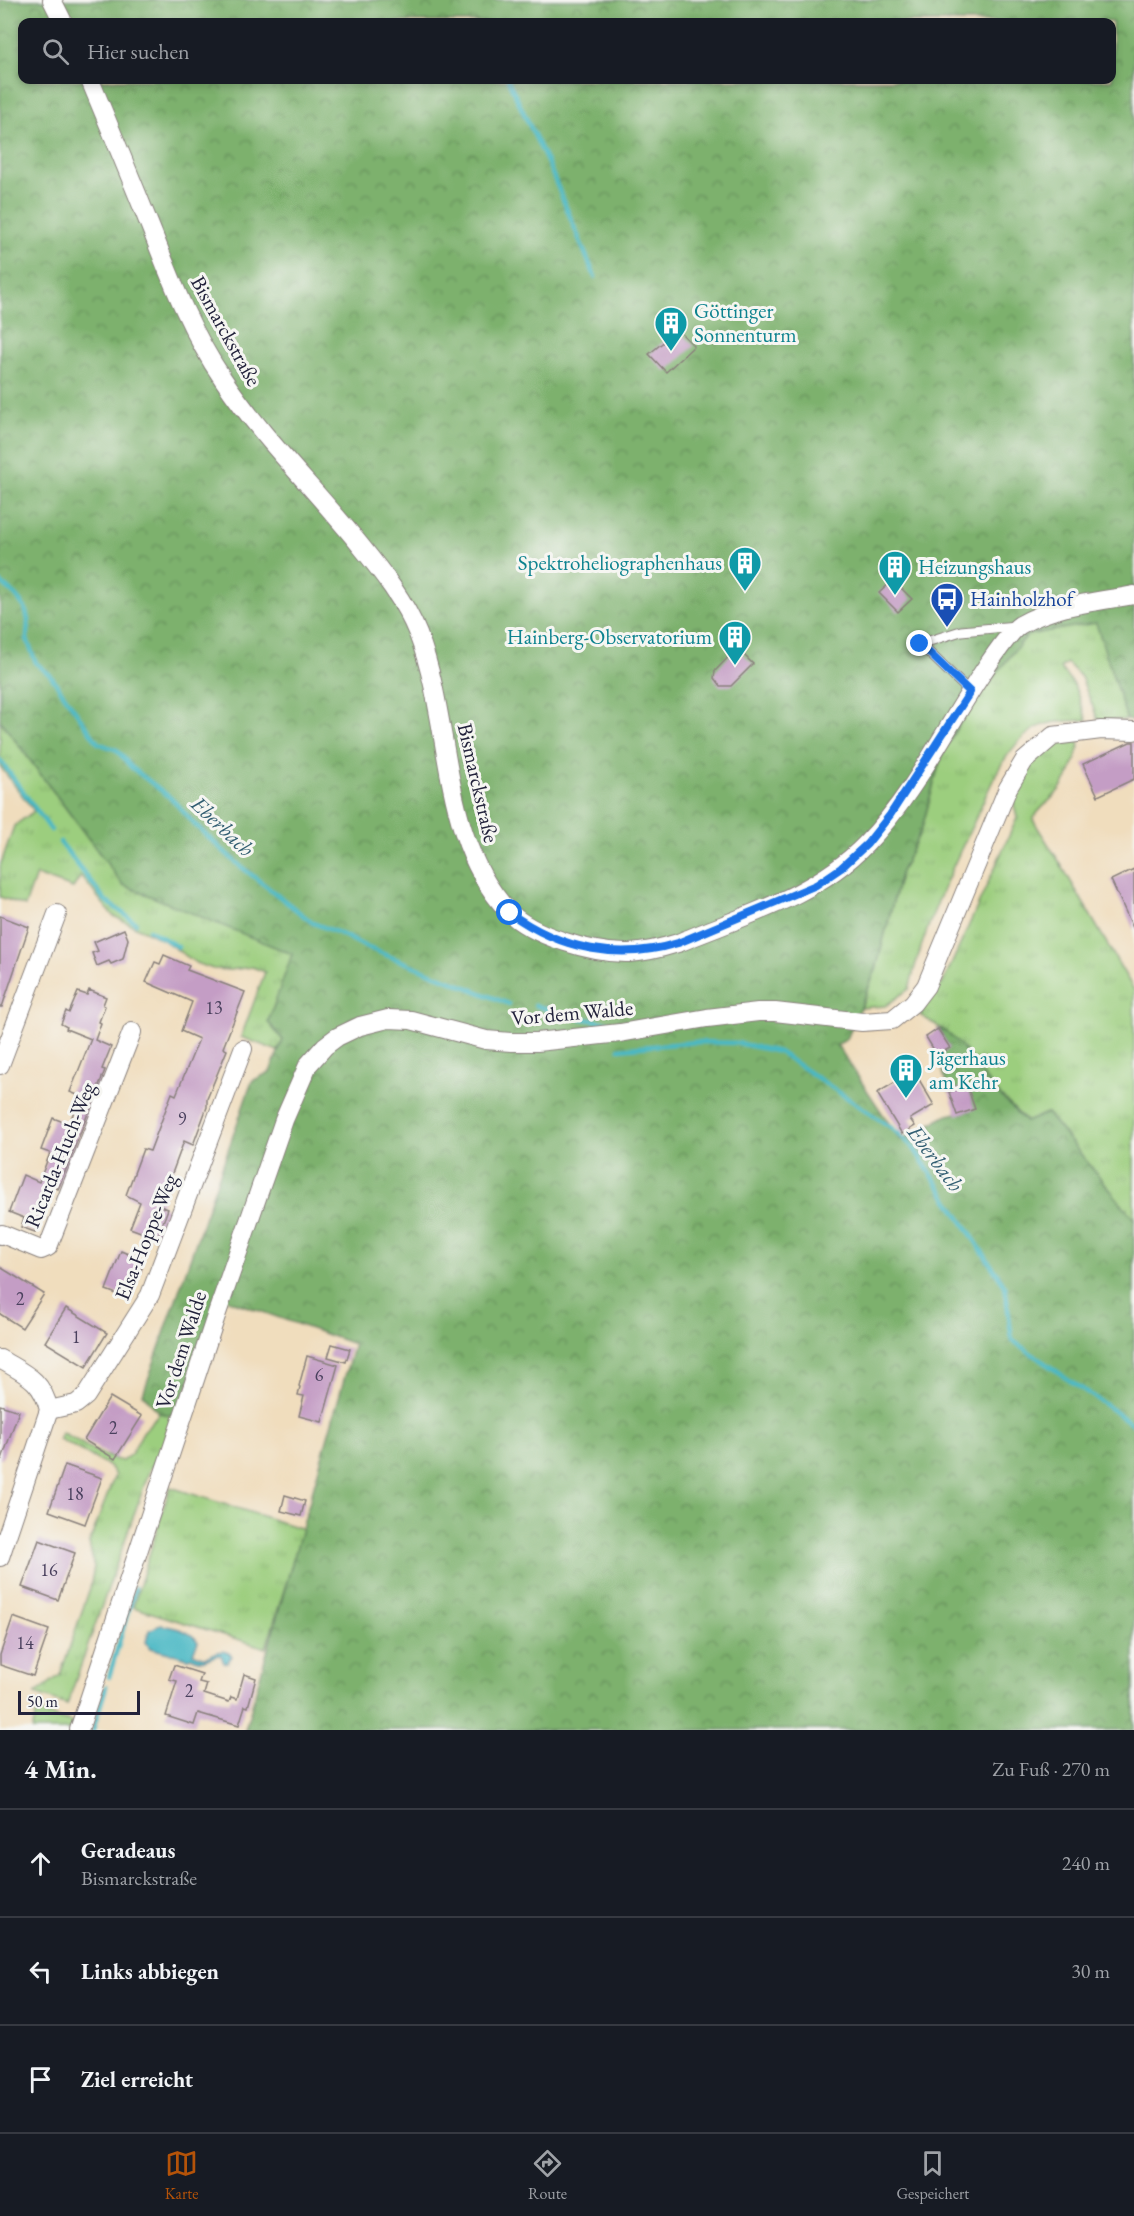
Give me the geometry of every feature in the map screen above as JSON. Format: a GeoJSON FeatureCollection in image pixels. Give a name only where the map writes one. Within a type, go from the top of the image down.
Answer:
{"type":"FeatureCollection","features":[{"type":"Feature","properties":{"kind":"street"},"geometry":{"type":"LineString","coordinates":[[52,0],[61,18]]}},
{"type":"Feature","properties":{"kind":"street","name":"Bismarckstraße"},"geometry":{"type":"LineString","coordinates":[[92,84],[169,274],[204,348],[261,432],[365,551],[389,582],[409,614],[433,681],[451,782],[462,827],[472,855],[495,896],[510,913],[526,925],[595,950],[626,953],[656,950],[816,885],[841,868],[858,852],[890,815],[993,658],[1018,626],[1059,608],[1134,596]]}},
{"type":"Feature","properties":{"kind":"street","name":"Vor dem Walde"},"geometry":{"type":"LineString","coordinates":[[79,1730],[216,1316],[284,1120],[308,1065],[325,1046],[337,1037],[360,1026],[388,1019],[411,1020],[486,1040],[511,1042],[537,1042],[620,1033],[758,1012],[862,1022],[892,1020],[909,1008],[926,986],[1008,788],[1024,761],[1053,736],[1101,730],[1134,731]]}},
{"type":"Feature","properties":{"kind":"street"},"geometry":{"type":"LineString","coordinates":[[0,1065],[57,914]]}},
{"type":"Feature","properties":{"kind":"street","name":"Ricarda-Huch-Weg"},"geometry":{"type":"LineString","coordinates":[[0,1235],[41,1250],[48,1247],[132,1032]]}},
{"type":"Feature","properties":{"kind":"street","name":"Elsa-Hoppe-Weg"},"geometry":{"type":"LineString","coordinates":[[49,1410],[76,1404],[86,1396],[150,1295],[243,1048]]}},
{"type":"Feature","properties":{"kind":"street"},"geometry":{"type":"LineString","coordinates":[[0,1359],[35,1381],[45,1393],[49,1410],[1,1552]]}},
{"type":"Feature","properties":{"kind":"lane"},"geometry":{"type":"LineString","coordinates":[[970,692],[920,644],[962,631],[1018,626]]}},
{"type":"Feature","properties":{"kind":"green space"},"geometry":{"type":"Polygon","coordinates":[[[0,0],[1134,0],[1134,722],[1127,720],[1096,623],[1027,635],[958,725],[941,757],[922,828],[900,874],[876,969],[847,1039],[837,1045],[900,1140],[948,1115],[974,1109],[967,1086],[949,1092],[937,1055],[949,1048],[938,1029],[945,1031],[966,1052],[1003,1099],[1026,1122],[1047,1113],[1134,1219],[1134,1730],[245,1730],[354,1344],[220,1297],[177,1416],[159,1413],[143,1394],[252,1081],[270,1072],[283,1040],[268,1022],[292,954],[123,885],[0,720],[0,0]]]}},
{"type":"Feature","properties":{"kind":"green space"},"geometry":{"type":"Polygon","coordinates":[[[1096,622],[1127,720],[1098,720],[1081,677],[1067,663],[1060,668],[1074,685],[1087,720],[1045,724],[1022,738],[1013,748],[991,784],[946,883],[921,946],[909,989],[885,1006],[861,1008],[876,969],[900,874],[922,828],[941,757],[958,726],[1027,635],[1096,622]]]}},
{"type":"Feature","properties":{"kind":"green space"},"geometry":{"type":"Polygon","coordinates":[[[0,720],[123,885],[293,954],[268,1022],[283,1040],[278,1051],[241,1037],[265,972],[252,967],[230,970],[213,969],[196,963],[163,940],[113,916],[81,876],[73,888],[36,875],[25,906],[0,897],[0,866],[14,826],[34,811],[0,766],[0,720]]]}},
{"type":"Feature","properties":{"kind":"green space"},"geometry":{"type":"Polygon","coordinates":[[[1075,738],[1079,742],[1071,770],[1059,790],[1033,820],[1134,990],[1134,1219],[1047,1113],[1027,1122],[991,1086],[963,1049],[944,1030],[920,1015],[930,986],[942,985],[1017,818],[1012,796],[1029,766],[1047,748],[1075,738]]]}},
{"type":"Feature","properties":{"kind":"green space"},"geometry":{"type":"Polygon","coordinates":[[[159,1413],[177,1416],[167,1444],[150,1469],[67,1705],[35,1694],[60,1675],[90,1588],[94,1567],[89,1543],[115,1475],[109,1466],[59,1439],[62,1432],[98,1453],[122,1461],[131,1454],[143,1432],[159,1413]]]}},
{"type":"Feature","properties":{"kind":"green space"},"geometry":{"type":"Polygon","coordinates":[[[170,1487],[303,1529],[266,1648],[133,1607],[170,1487]]]}},
{"type":"Feature","properties":{"kind":"green space"},"geometry":{"type":"Polygon","coordinates":[[[37,1711],[73,1723],[71,1730],[32,1730],[37,1711]]]}},
{"type":"Feature","properties":{"kind":"water"},"geometry":{"type":"Polygon","coordinates":[[[160,1625],[181,1630],[195,1638],[198,1642],[193,1653],[205,1658],[222,1651],[232,1656],[227,1663],[224,1663],[221,1655],[201,1660],[150,1648],[146,1642],[149,1630],[160,1625]]]}},
{"type":"Feature","properties":{"kind":"building","name":"Göttinger Sonnenturm"},"geometry":{"type":"Polygon","coordinates":[[[678,330],[694,346],[666,372],[649,354],[678,330]]]}},
{"type":"Feature","properties":{"kind":"building","name":"Heizungshaus"},"geometry":{"type":"Polygon","coordinates":[[[893,580],[912,599],[898,612],[879,593],[893,580]]]}},
{"type":"Feature","properties":{"kind":"building","name":"Hainberg-Observatorium"},"geometry":{"type":"Polygon","coordinates":[[[737,648],[753,664],[731,686],[720,686],[714,678],[715,671],[737,648]]]}},
{"type":"Feature","properties":{"kind":"building"},"geometry":{"type":"Polygon","coordinates":[[[1134,742],[1134,779],[1098,796],[1083,764],[1134,742]]]}},
{"type":"Feature","properties":{"kind":"building"},"geometry":{"type":"Polygon","coordinates":[[[1134,869],[1134,930],[1111,880],[1134,869]]]}},
{"type":"Feature","properties":{"kind":"building"},"geometry":{"type":"Polygon","coordinates":[[[0,916],[29,927],[2,1007],[0,1007],[0,916]]]}},
{"type":"Feature","properties":{"kind":"building"},"geometry":{"type":"Polygon","coordinates":[[[124,929],[128,939],[123,959],[97,966],[92,953],[98,951],[94,942],[124,929]]]}},
{"type":"Feature","properties":{"kind":"building"},"geometry":{"type":"Polygon","coordinates":[[[164,955],[189,966],[187,970],[245,992],[223,1048],[227,1050],[207,1099],[207,1107],[193,1145],[184,1141],[160,1206],[168,1209],[157,1238],[130,1228],[140,1202],[126,1195],[143,1149],[150,1151],[172,1093],[176,1095],[199,1039],[181,1031],[192,1002],[146,982],[155,962],[160,964],[164,955]]]}},
{"type":"Feature","properties":{"kind":"building"},"geometry":{"type":"Polygon","coordinates":[[[89,990],[106,997],[95,1040],[111,1047],[102,1069],[105,1070],[59,1187],[58,1189],[53,1187],[35,1232],[21,1227],[24,1218],[9,1212],[23,1175],[39,1182],[50,1153],[41,1150],[53,1118],[69,1124],[80,1096],[70,1092],[91,1039],[66,1029],[67,1027],[61,1024],[66,1011],[69,1013],[78,992],[87,995],[89,990]]]}},
{"type":"Feature","properties":{"kind":"building"},"geometry":{"type":"Polygon","coordinates":[[[938,1029],[950,1048],[937,1055],[926,1037],[938,1029]]]}},
{"type":"Feature","properties":{"kind":"building","name":"Jägerhaus am Kehr"},"geometry":{"type":"Polygon","coordinates":[[[914,1071],[934,1105],[910,1119],[915,1126],[902,1134],[877,1093],[914,1071]]]}},
{"type":"Feature","properties":{"kind":"building"},"geometry":{"type":"Polygon","coordinates":[[[967,1086],[975,1109],[957,1115],[949,1092],[967,1086]]]}},
{"type":"Feature","properties":{"kind":"building"},"geometry":{"type":"Polygon","coordinates":[[[121,1251],[140,1259],[137,1266],[142,1268],[130,1299],[106,1290],[121,1251]]]}},
{"type":"Feature","properties":{"kind":"building"},"geometry":{"type":"Polygon","coordinates":[[[0,1267],[44,1294],[22,1328],[0,1314],[0,1267]]]}},
{"type":"Feature","properties":{"kind":"building"},"geometry":{"type":"Polygon","coordinates":[[[66,1308],[107,1333],[86,1367],[45,1342],[66,1308]]]}},
{"type":"Feature","properties":{"kind":"building"},"geometry":{"type":"Polygon","coordinates":[[[332,1344],[350,1349],[346,1362],[328,1357],[332,1344]]]}},
{"type":"Feature","properties":{"kind":"building"},"geometry":{"type":"Polygon","coordinates":[[[307,1356],[338,1365],[322,1422],[299,1416],[304,1396],[298,1395],[299,1386],[307,1356]]]}},
{"type":"Feature","properties":{"kind":"building"},"geometry":{"type":"Polygon","coordinates":[[[110,1397],[142,1416],[115,1459],[84,1440],[110,1397]]]}},
{"type":"Feature","properties":{"kind":"building"},"geometry":{"type":"Polygon","coordinates":[[[0,1405],[19,1411],[2,1459],[0,1459],[0,1405]]]}},
{"type":"Feature","properties":{"kind":"building"},"geometry":{"type":"Polygon","coordinates":[[[65,1465],[102,1478],[85,1524],[49,1511],[65,1465]]]}},
{"type":"Feature","properties":{"kind":"building"},"geometry":{"type":"Polygon","coordinates":[[[285,1495],[305,1501],[301,1516],[281,1511],[285,1495]]]}},
{"type":"Feature","properties":{"kind":"building"},"geometry":{"type":"Polygon","coordinates":[[[39,1540],[75,1553],[58,1600],[22,1587],[39,1540]]]}},
{"type":"Feature","properties":{"kind":"building"},"geometry":{"type":"Polygon","coordinates":[[[13,1617],[49,1630],[33,1676],[0,1665],[0,1655],[13,1617]]]}},
{"type":"Feature","properties":{"kind":"building"},"geometry":{"type":"Polygon","coordinates":[[[174,1665],[202,1674],[199,1682],[207,1684],[204,1694],[229,1702],[231,1697],[237,1699],[244,1674],[256,1678],[248,1707],[245,1706],[239,1725],[198,1713],[194,1725],[166,1716],[177,1681],[169,1679],[174,1665]]]}},
{"type":"Feature","properties":{"kind":"waterway"},"geometry":{"type":"LineString","coordinates":[[510,84],[549,166],[595,277]]}},
{"type":"Feature","properties":{"kind":"waterway","name":"Eberbach"},"geometry":{"type":"LineString","coordinates":[[0,582],[15,595],[25,608],[28,620],[27,639],[36,663],[50,675],[98,743],[117,750],[131,767],[172,799],[195,825],[239,865],[313,923],[366,947],[509,1004]]}},
{"type":"Feature","properties":{"kind":"waterway"},"geometry":{"type":"LineString","coordinates":[[0,760],[51,830]]}},
{"type":"Feature","properties":{"kind":"waterway"},"geometry":{"type":"LineString","coordinates":[[60,842],[105,900],[136,923]]}},
{"type":"Feature","properties":{"kind":"waterway"},"geometry":{"type":"LineString","coordinates":[[149,930],[178,947]]}},
{"type":"Feature","properties":{"kind":"waterway"},"geometry":{"type":"LineString","coordinates":[[535,1005],[562,1015],[608,1023]]}},
{"type":"Feature","properties":{"kind":"waterway","name":"Eberbach"},"geometry":{"type":"LineString","coordinates":[[619,1049],[696,1042],[737,1043],[779,1052],[892,1128],[913,1147],[1005,1286],[1012,1340],[1134,1425]]}},
{"type":"Feature","properties":{"kind":"waterway"},"geometry":{"type":"LineString","coordinates":[[109,1677],[135,1588]]}},
{"type":"Feature","properties":{"kind":"waterway"},"geometry":{"type":"LineString","coordinates":[[93,1730],[106,1687]]}},
{"type":"Feature","properties":{"kind":"place","name":"Göttinger Sonnenturm"},"geometry":{"type":"Point","coordinates":[671,352]}},
{"type":"Feature","properties":{"kind":"place","name":"Spektroheliographenhaus"},"geometry":{"type":"Point","coordinates":[745,592]}},
{"type":"Feature","properties":{"kind":"place","name":"Heizungshaus"},"geometry":{"type":"Point","coordinates":[895,596]}},
{"type":"Feature","properties":{"kind":"place","name":"Hainholzhof"},"geometry":{"type":"Point","coordinates":[947,628]}},
{"type":"Feature","properties":{"kind":"place","name":"Hainberg-Observatorium"},"geometry":{"type":"Point","coordinates":[735,666]}},
{"type":"Feature","properties":{"kind":"place","name":"Jägerhaus am Kehr"},"geometry":{"type":"Point","coordinates":[906,1099]}},
{"type":"Feature","properties":{"kind":"route"},"geometry":{"type":"LineString","coordinates":[[510,913],[526,925],[564,941],[595,950],[626,953],[656,950],[678,943],[816,885],[841,868],[867,844],[918,775],[970,692],[920,644]]}}]}
